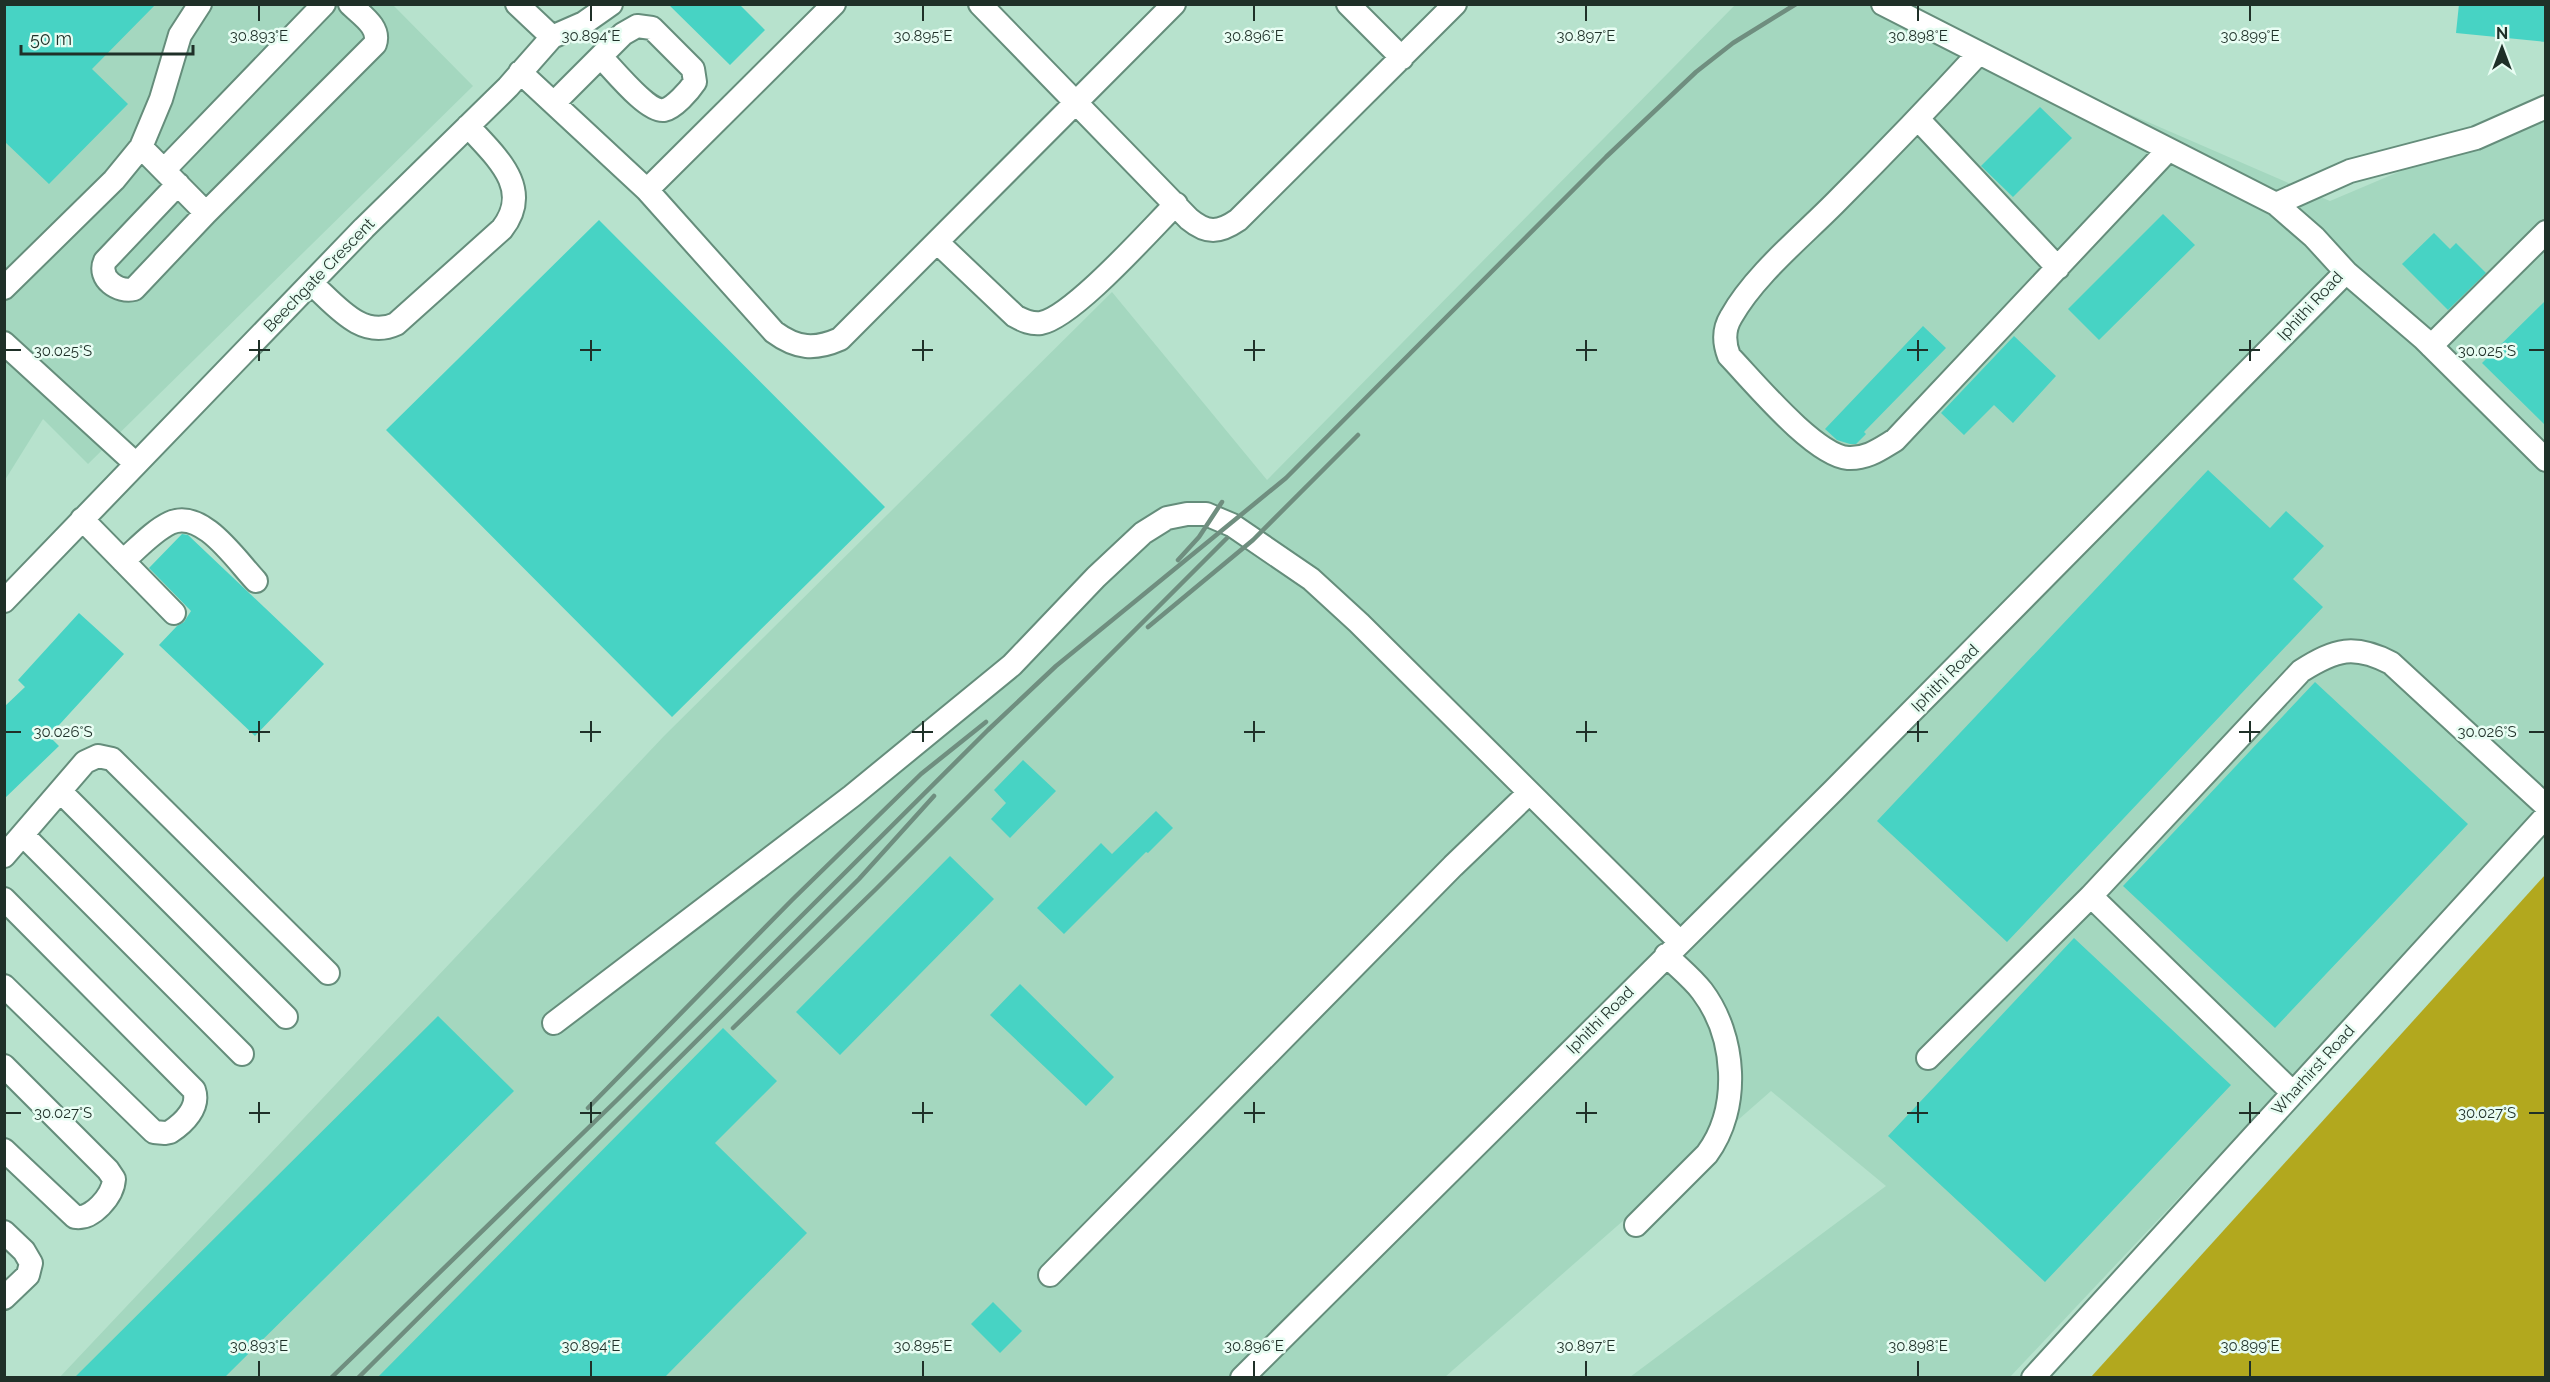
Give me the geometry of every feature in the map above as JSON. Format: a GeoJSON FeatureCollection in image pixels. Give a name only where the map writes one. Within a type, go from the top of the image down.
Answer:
{"type":"FeatureCollection","features":[{"type":"Feature","properties":{"kind":"lane"},"geometry":{"type":"LineString","coordinates":[[4,288],[114,180],[141,147],[161,99],[180,35],[200,4]]}},
{"type":"Feature","properties":{"kind":"lane"},"geometry":{"type":"LineString","coordinates":[[324,4],[171,177],[105,261],[103,266],[105,276],[122,291],[134,289],[206,213],[375,44],[377,40],[374,28],[350,4]]}},
{"type":"Feature","properties":{"kind":"lane"},"geometry":{"type":"LineString","coordinates":[[517,4],[552,37],[584,23],[611,4]]}},
{"type":"Feature","properties":{"kind":"lane"},"geometry":{"type":"LineString","coordinates":[[647,190],[834,4]]}},
{"type":"Feature","properties":{"kind":"lane"},"geometry":{"type":"LineString","coordinates":[[980,4],[1196,225],[1211,231],[1225,229],[1238,220],[1455,4]]}},
{"type":"Feature","properties":{"kind":"lane"},"geometry":{"type":"LineString","coordinates":[[520,72],[647,190],[774,332],[798,346],[823,346],[840,339],[1174,4]]}},
{"type":"Feature","properties":{"kind":"lane"},"geometry":{"type":"LineString","coordinates":[[1348,4],[1402,58]]}},
{"type":"Feature","properties":{"kind":"lane","name":"Iphithi Road"},"geometry":{"type":"LineString","coordinates":[[1242,1377],[1833,792],[2346,272],[2314,237],[2276,204],[1883,4]]}},
{"type":"Feature","properties":{"kind":"lane","name":"Beechgate Crescent"},"geometry":{"type":"LineString","coordinates":[[4,601],[552,37]]}},
{"type":"Feature","properties":{"kind":"lane"},"geometry":{"type":"LineString","coordinates":[[1979,53],[1918,119],[1781,256],[1731,316],[1726,327],[1726,347],[1730,356],[1815,443],[1840,456],[1862,457],[1876,452],[1895,440],[2168,150]]}},
{"type":"Feature","properties":{"kind":"lane"},"geometry":{"type":"LineString","coordinates":[[554,103],[602,57]]}},
{"type":"Feature","properties":{"kind":"lane"},"geometry":{"type":"LineString","coordinates":[[2276,204],[2350,171],[2476,138],[2546,107]]}},
{"type":"Feature","properties":{"kind":"lane"},"geometry":{"type":"LineString","coordinates":[[1918,119],[2058,268]]}},
{"type":"Feature","properties":{"kind":"lane"},"geometry":{"type":"LineString","coordinates":[[311,283],[356,322],[368,329],[386,329],[396,324],[502,230],[512,217],[514,204],[508,171],[468,126]]}},
{"type":"Feature","properties":{"kind":"lane"},"geometry":{"type":"LineString","coordinates":[[141,147],[206,213]]}},
{"type":"Feature","properties":{"kind":"lane"},"geometry":{"type":"LineString","coordinates":[[937,242],[1015,316],[1029,323],[1043,322],[1057,316],[1082,298],[1176,204]]}},
{"type":"Feature","properties":{"kind":"lane"},"geometry":{"type":"LineString","coordinates":[[2431,346],[2546,232]]}},
{"type":"Feature","properties":{"kind":"lane"},"geometry":{"type":"LineString","coordinates":[[2346,272],[2431,346],[2546,460]]}},
{"type":"Feature","properties":{"kind":"lane"},"geometry":{"type":"LineString","coordinates":[[4,343],[136,464]]}},
{"type":"Feature","properties":{"kind":"lane"},"geometry":{"type":"LineString","coordinates":[[554,1023],[852,796],[1012,664],[1104,569],[1143,533],[1167,518],[1187,514],[1206,514],[1232,525],[1311,579],[1359,623],[1529,793],[1673,948],[1714,1011],[1724,1034],[1730,1058],[1729,1089],[1724,1124],[1715,1143],[1690,1173],[1636,1225]]}},
{"type":"Feature","properties":{"kind":"lane"},"geometry":{"type":"LineString","coordinates":[[82,519],[174,613]]}},
{"type":"Feature","properties":{"kind":"lane"},"geometry":{"type":"LineString","coordinates":[[123,561],[167,524],[177,520],[189,520],[207,529],[256,581]]}},
{"type":"Feature","properties":{"kind":"lane"},"geometry":{"type":"LineString","coordinates":[[1928,1058],[2091,896],[2301,671],[2319,660],[2351,649],[2371,653],[2391,663],[2546,806]]}},
{"type":"Feature","properties":{"kind":"lane"},"geometry":{"type":"LineString","coordinates":[[4,856],[90,758],[105,756],[112,759],[328,973]]}},
{"type":"Feature","properties":{"kind":"lane"},"geometry":{"type":"LineString","coordinates":[[60,791],[286,1017]]}},
{"type":"Feature","properties":{"kind":"lane"},"geometry":{"type":"LineString","coordinates":[[1050,1275],[1453,866],[1529,793]]}},
{"type":"Feature","properties":{"kind":"lane","name":"Wharhirst Road"},"geometry":{"type":"LineString","coordinates":[[2033,1377],[2546,816]]}},
{"type":"Feature","properties":{"kind":"lane"},"geometry":{"type":"LineString","coordinates":[[23,835],[242,1054]]}},
{"type":"Feature","properties":{"kind":"lane"},"geometry":{"type":"LineString","coordinates":[[2091,896],[2293,1093]]}},
{"type":"Feature","properties":{"kind":"lane"},"geometry":{"type":"LineString","coordinates":[[4,899],[194,1090],[197,1097],[195,1106],[170,1132],[165,1134],[154,1132],[4,986]]}},
{"type":"Feature","properties":{"kind":"lane"},"geometry":{"type":"LineString","coordinates":[[4,1066],[108,1170],[114,1179],[112,1188],[92,1214],[86,1218],[75,1217],[4,1150]]}},
{"type":"Feature","properties":{"kind":"lane"},"geometry":{"type":"LineString","coordinates":[[4,1232],[29,1257],[32,1268],[4,1298]]}},
{"type":"Feature","properties":{"kind":"shaded area"},"geometry":{"type":"Polygon","coordinates":[[[5,5],[393,5],[473,86],[88,464],[43,419],[5,480],[5,5]]]}},
{"type":"Feature","properties":{"kind":"shaded area"},"geometry":{"type":"Polygon","coordinates":[[[1735,5],[1878,5],[2330,201],[2545,110],[2545,809],[2010,1377],[1630,1377],[1886,1186],[1771,1091],[1445,1377],[59,1378],[664,736],[1112,292],[1267,480],[1735,5]]]}},
{"type":"Feature","properties":{"kind":"shaded area"},"geometry":{"type":"Polygon","coordinates":[[[2545,875],[2545,1377],[2091,1377],[2545,875]]]}},
{"type":"Feature","properties":{"kind":"building"},"geometry":{"type":"Polygon","coordinates":[[[4,4],[156,4],[92,69],[128,104],[49,184],[4,141],[4,4]]]}},
{"type":"Feature","properties":{"kind":"building"},"geometry":{"type":"Polygon","coordinates":[[[668,4],[739,4],[765,30],[730,65],[668,4]]]}},
{"type":"Feature","properties":{"kind":"building"},"geometry":{"type":"Polygon","coordinates":[[[2459,4],[2546,6],[2546,42],[2456,33],[2459,4]]]}},
{"type":"Feature","properties":{"kind":"building"},"geometry":{"type":"Polygon","coordinates":[[[2040,107],[2072,138],[2013,197],[1981,166],[2040,107]]]}},
{"type":"Feature","properties":{"kind":"building"},"geometry":{"type":"Polygon","coordinates":[[[2163,214],[2195,245],[2099,340],[2068,309],[2163,214]]]}},
{"type":"Feature","properties":{"kind":"building"},"geometry":{"type":"Polygon","coordinates":[[[599,220],[885,507],[672,717],[386,430],[599,220]]]}},
{"type":"Feature","properties":{"kind":"building"},"geometry":{"type":"Polygon","coordinates":[[[2434,233],[2450,249],[2456,243],[2486,273],[2448,310],[2402,264],[2434,233]]]}},
{"type":"Feature","properties":{"kind":"building"},"geometry":{"type":"Polygon","coordinates":[[[2546,300],[2546,426],[2482,363],[2546,300]]]}},
{"type":"Feature","properties":{"kind":"building"},"geometry":{"type":"Polygon","coordinates":[[[1923,326],[1946,348],[1864,432],[1866,434],[1856,444],[1837,440],[1825,429],[1923,326]]]}},
{"type":"Feature","properties":{"kind":"building"},"geometry":{"type":"Polygon","coordinates":[[[2014,336],[2056,376],[2013,423],[1994,405],[1964,435],[1941,413],[2014,336]]]}},
{"type":"Feature","properties":{"kind":"building"},"geometry":{"type":"Polygon","coordinates":[[[2208,470],[2270,528],[2286,511],[2324,546],[2293,579],[2323,607],[2007,942],[1877,821],[2208,470]]]}},
{"type":"Feature","properties":{"kind":"building"},"geometry":{"type":"Polygon","coordinates":[[[182,534],[188,535],[324,664],[255,736],[159,645],[184,622],[191,611],[149,568],[182,534]]]}},
{"type":"Feature","properties":{"kind":"building"},"geometry":{"type":"Polygon","coordinates":[[[79,613],[124,654],[49,736],[59,746],[4,799],[4,707],[25,687],[18,680],[79,613]]]}},
{"type":"Feature","properties":{"kind":"building"},"geometry":{"type":"Polygon","coordinates":[[[2315,682],[2468,824],[2275,1028],[2123,886],[2315,682]]]}},
{"type":"Feature","properties":{"kind":"building"},"geometry":{"type":"Polygon","coordinates":[[[1023,760],[1056,791],[1010,838],[991,819],[1006,803],[994,790],[1023,760]]]}},
{"type":"Feature","properties":{"kind":"building"},"geometry":{"type":"Polygon","coordinates":[[[1156,811],[1173,828],[1064,934],[1037,908],[1101,843],[1112,854],[1156,811]]]}},
{"type":"Feature","properties":{"kind":"building"},"geometry":{"type":"Polygon","coordinates":[[[950,856],[994,899],[840,1055],[796,1012],[950,856]]]}},
{"type":"Feature","properties":{"kind":"building"},"geometry":{"type":"Polygon","coordinates":[[[2074,938],[2231,1085],[2045,1282],[1888,1136],[2074,938]]]}},
{"type":"Feature","properties":{"kind":"building"},"geometry":{"type":"Polygon","coordinates":[[[1020,984],[1114,1077],[1086,1106],[990,1015],[1020,984]]]}},
{"type":"Feature","properties":{"kind":"building"},"geometry":{"type":"Polygon","coordinates":[[[438,1016],[514,1091],[225,1377],[75,1377],[438,1016]]]}},
{"type":"Feature","properties":{"kind":"building"},"geometry":{"type":"Polygon","coordinates":[[[723,1028],[777,1081],[715,1143],[807,1233],[665,1377],[378,1377],[723,1028]]]}},
{"type":"Feature","properties":{"kind":"building"},"geometry":{"type":"Polygon","coordinates":[[[993,1302],[1022,1331],[1000,1353],[971,1324],[993,1302]]]}},
{"type":"Feature","properties":{"kind":"railway"},"geometry":{"type":"LineString","coordinates":[[331,1378],[617,1100],[988,730],[1056,666],[1286,478],[1606,157],[1696,72],[1733,43],[1796,4]]}},
{"type":"Feature","properties":{"kind":"railway"},"geometry":{"type":"LineString","coordinates":[[1148,627],[1253,540],[1358,435]]}},
{"type":"Feature","properties":{"kind":"railway"},"geometry":{"type":"LineString","coordinates":[[1178,560],[1199,537],[1222,502]]}},
{"type":"Feature","properties":{"kind":"railway"},"geometry":{"type":"LineString","coordinates":[[733,1028],[876,889],[1227,538]]}},
{"type":"Feature","properties":{"kind":"railway"},"geometry":{"type":"LineString","coordinates":[[588,1108],[792,900],[921,774],[986,722]]}},
{"type":"Feature","properties":{"kind":"railway"},"geometry":{"type":"LineString","coordinates":[[358,1378],[859,879],[934,796]]}}]}
